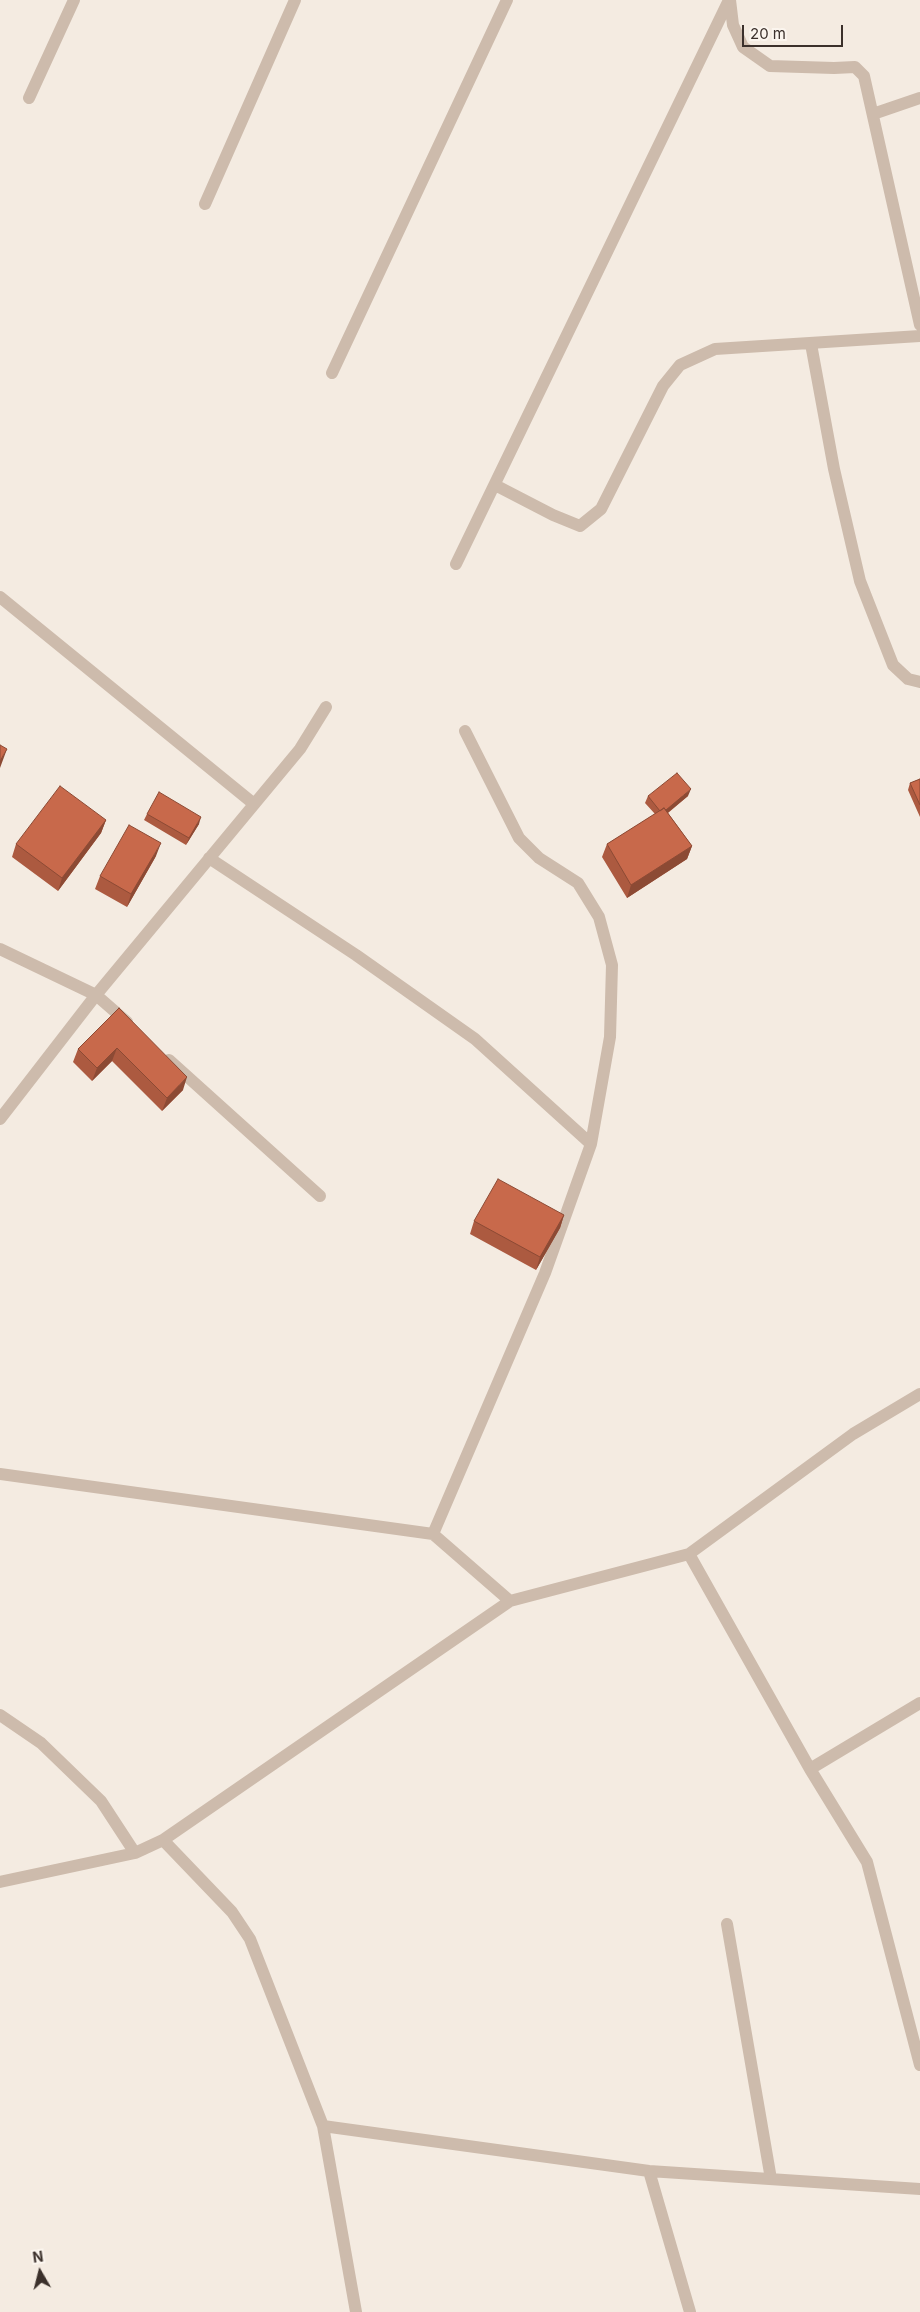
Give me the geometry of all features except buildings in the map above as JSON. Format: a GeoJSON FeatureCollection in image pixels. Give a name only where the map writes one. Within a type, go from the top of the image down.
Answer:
{"type":"FeatureCollection","features":[{"type":"Feature","properties":{"kind":"street"},"geometry":{"type":"LineString","coordinates":[[29,98],[74,0]]}},
{"type":"Feature","properties":{"kind":"street"},"geometry":{"type":"LineString","coordinates":[[205,204],[296,0]]}},
{"type":"Feature","properties":{"kind":"street"},"geometry":{"type":"LineString","coordinates":[[332,373],[507,0]]}},
{"type":"Feature","properties":{"kind":"street"},"geometry":{"type":"LineString","coordinates":[[729,0],[733,25],[743,47],[770,66],[834,68],[855,66],[864,76],[920,324]]}},
{"type":"Feature","properties":{"kind":"street"},"geometry":{"type":"LineString","coordinates":[[456,564],[729,0]]}},
{"type":"Feature","properties":{"kind":"street"},"geometry":{"type":"LineString","coordinates":[[873,114],[920,98]]}},
{"type":"Feature","properties":{"kind":"street"},"geometry":{"type":"LineString","coordinates":[[495,485],[553,515],[580,526],[601,510],[664,386],[680,365],[715,349],[920,336]]}},
{"type":"Feature","properties":{"kind":"street"},"geometry":{"type":"LineString","coordinates":[[811,344],[834,469],[860,581],[893,665],[908,679],[920,682]]}},
{"type":"Feature","properties":{"kind":"street"},"geometry":{"type":"LineString","coordinates":[[0,597],[254,804]]}},
{"type":"Feature","properties":{"kind":"street"},"geometry":{"type":"LineString","coordinates":[[0,1119],[96,994],[300,749],[326,708]]}},
{"type":"Feature","properties":{"kind":"street"},"geometry":{"type":"LineString","coordinates":[[434,1534],[545,1273],[591,1144],[610,1038],[612,965],[599,917],[578,883],[539,858],[519,838],[465,731]]}},
{"type":"Feature","properties":{"kind":"street"},"geometry":{"type":"LineString","coordinates":[[209,858],[356,955],[476,1039],[591,1144]]}},
{"type":"Feature","properties":{"kind":"street"},"geometry":{"type":"LineString","coordinates":[[0,949],[96,994],[139,1033]]}},
{"type":"Feature","properties":{"kind":"street"},"geometry":{"type":"LineString","coordinates":[[161,1053],[320,1196]]}},
{"type":"Feature","properties":{"kind":"street"},"geometry":{"type":"LineString","coordinates":[[0,1882],[135,1853],[164,1840],[510,1601],[689,1554],[852,1434],[920,1394]]}},
{"type":"Feature","properties":{"kind":"street"},"geometry":{"type":"LineString","coordinates":[[0,1474],[434,1534],[510,1601]]}},
{"type":"Feature","properties":{"kind":"street"},"geometry":{"type":"LineString","coordinates":[[689,1554],[810,1769],[867,1862],[920,2065]]}},
{"type":"Feature","properties":{"kind":"street"},"geometry":{"type":"LineString","coordinates":[[810,1769],[920,1703]]}},
{"type":"Feature","properties":{"kind":"street"},"geometry":{"type":"LineString","coordinates":[[0,1716],[41,1743],[101,1801],[135,1853]]}},
{"type":"Feature","properties":{"kind":"street"},"geometry":{"type":"LineString","coordinates":[[164,1840],[232,1912],[250,1939],[323,2126],[356,2312]]}},
{"type":"Feature","properties":{"kind":"street"},"geometry":{"type":"LineString","coordinates":[[727,1924],[770,2179]]}},
{"type":"Feature","properties":{"kind":"street"},"geometry":{"type":"LineString","coordinates":[[323,2126],[649,2171],[920,2189]]}},
{"type":"Feature","properties":{"kind":"street"},"geometry":{"type":"LineString","coordinates":[[649,2171],[690,2312]]}}]}
